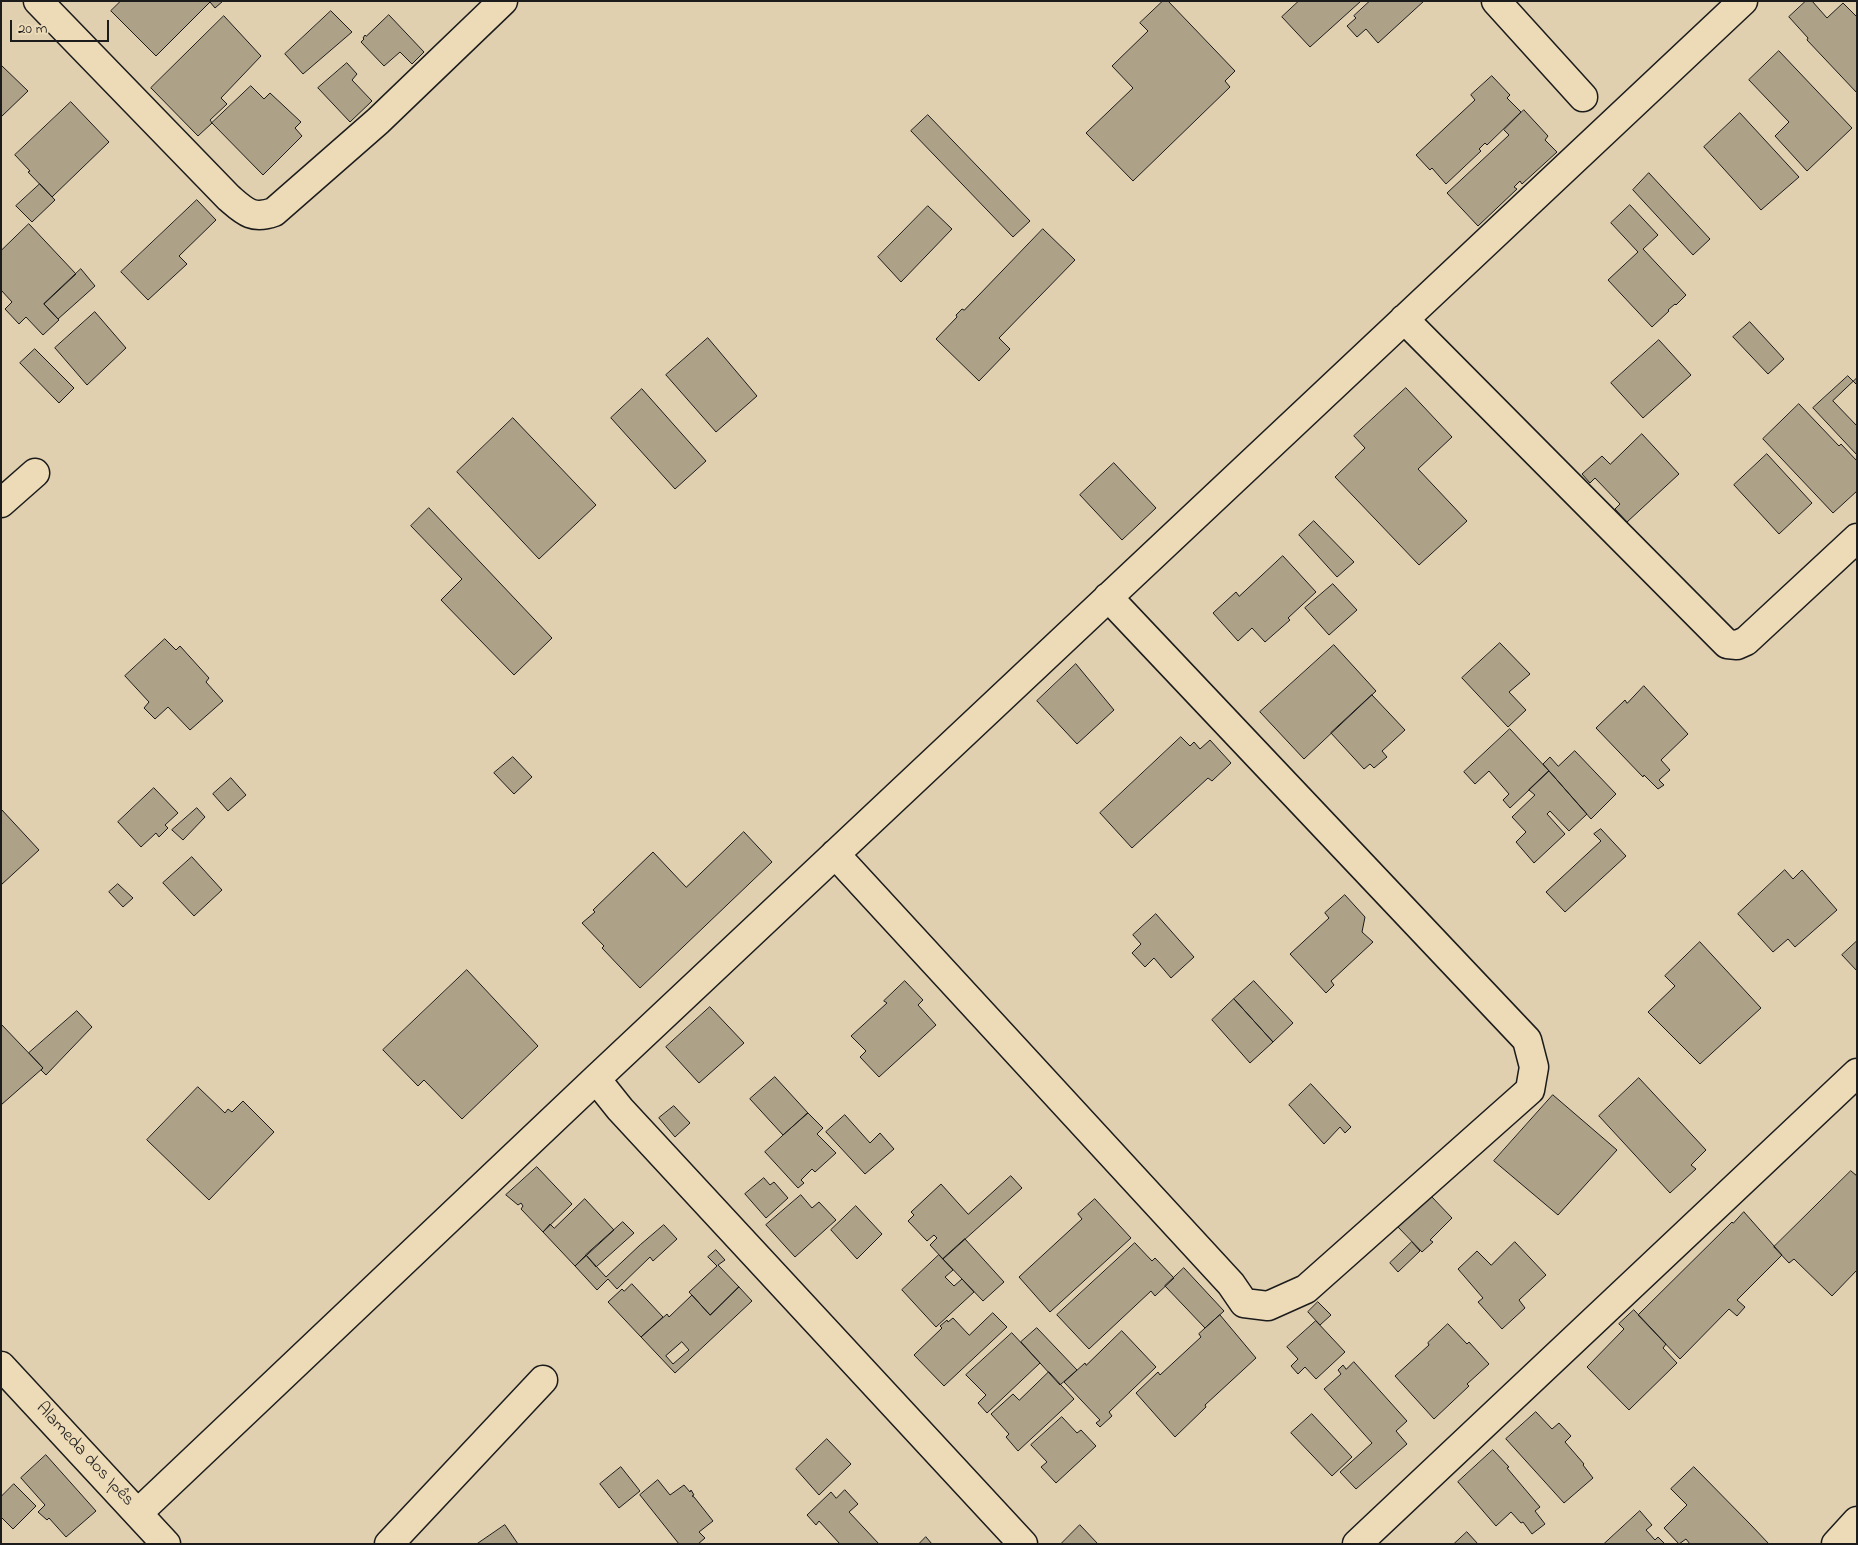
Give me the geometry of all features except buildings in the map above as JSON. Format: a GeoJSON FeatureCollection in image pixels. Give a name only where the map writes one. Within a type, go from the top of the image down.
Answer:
{"type":"FeatureCollection","features":[{"type":"Feature","properties":{"kind":"street"},"geometry":{"type":"LineString","coordinates":[[38,1],[228,198],[252,215],[274,212],[378,121],[503,1]]}},
{"type":"Feature","properties":{"kind":"street"},"geometry":{"type":"LineString","coordinates":[[1496,1],[1583,97]]}},
{"type":"Feature","properties":{"kind":"street"},"geometry":{"type":"LineString","coordinates":[[138,1513],[596,1079],[1743,1]]}},
{"type":"Feature","properties":{"kind":"street"},"geometry":{"type":"LineString","coordinates":[[1404,319],[1727,644],[1737,645],[1746,641],[1857,538]]}},
{"type":"Feature","properties":{"kind":"street"},"geometry":{"type":"LineString","coordinates":[[1,503],[35,473]]}},
{"type":"Feature","properties":{"kind":"street"},"geometry":{"type":"LineString","coordinates":[[835,854],[1231,1284],[1244,1303],[1268,1306],[1306,1289],[1530,1090],[1534,1067],[1527,1040],[1108,598]]}},
{"type":"Feature","properties":{"kind":"street"},"geometry":{"type":"LineString","coordinates":[[1357,1544],[1857,1073]]}},
{"type":"Feature","properties":{"kind":"street"},"geometry":{"type":"LineString","coordinates":[[596,1079],[620,1109],[1023,1544]]}},
{"type":"Feature","properties":{"kind":"street","name":"Alameda dos Ipês"},"geometry":{"type":"LineString","coordinates":[[1,1366],[166,1544]]}},
{"type":"Feature","properties":{"kind":"street"},"geometry":{"type":"LineString","coordinates":[[389,1544],[543,1380]]}},
{"type":"Feature","properties":{"kind":"street"},"geometry":{"type":"LineString","coordinates":[[1836,1544],[1857,1522]]}}]}
